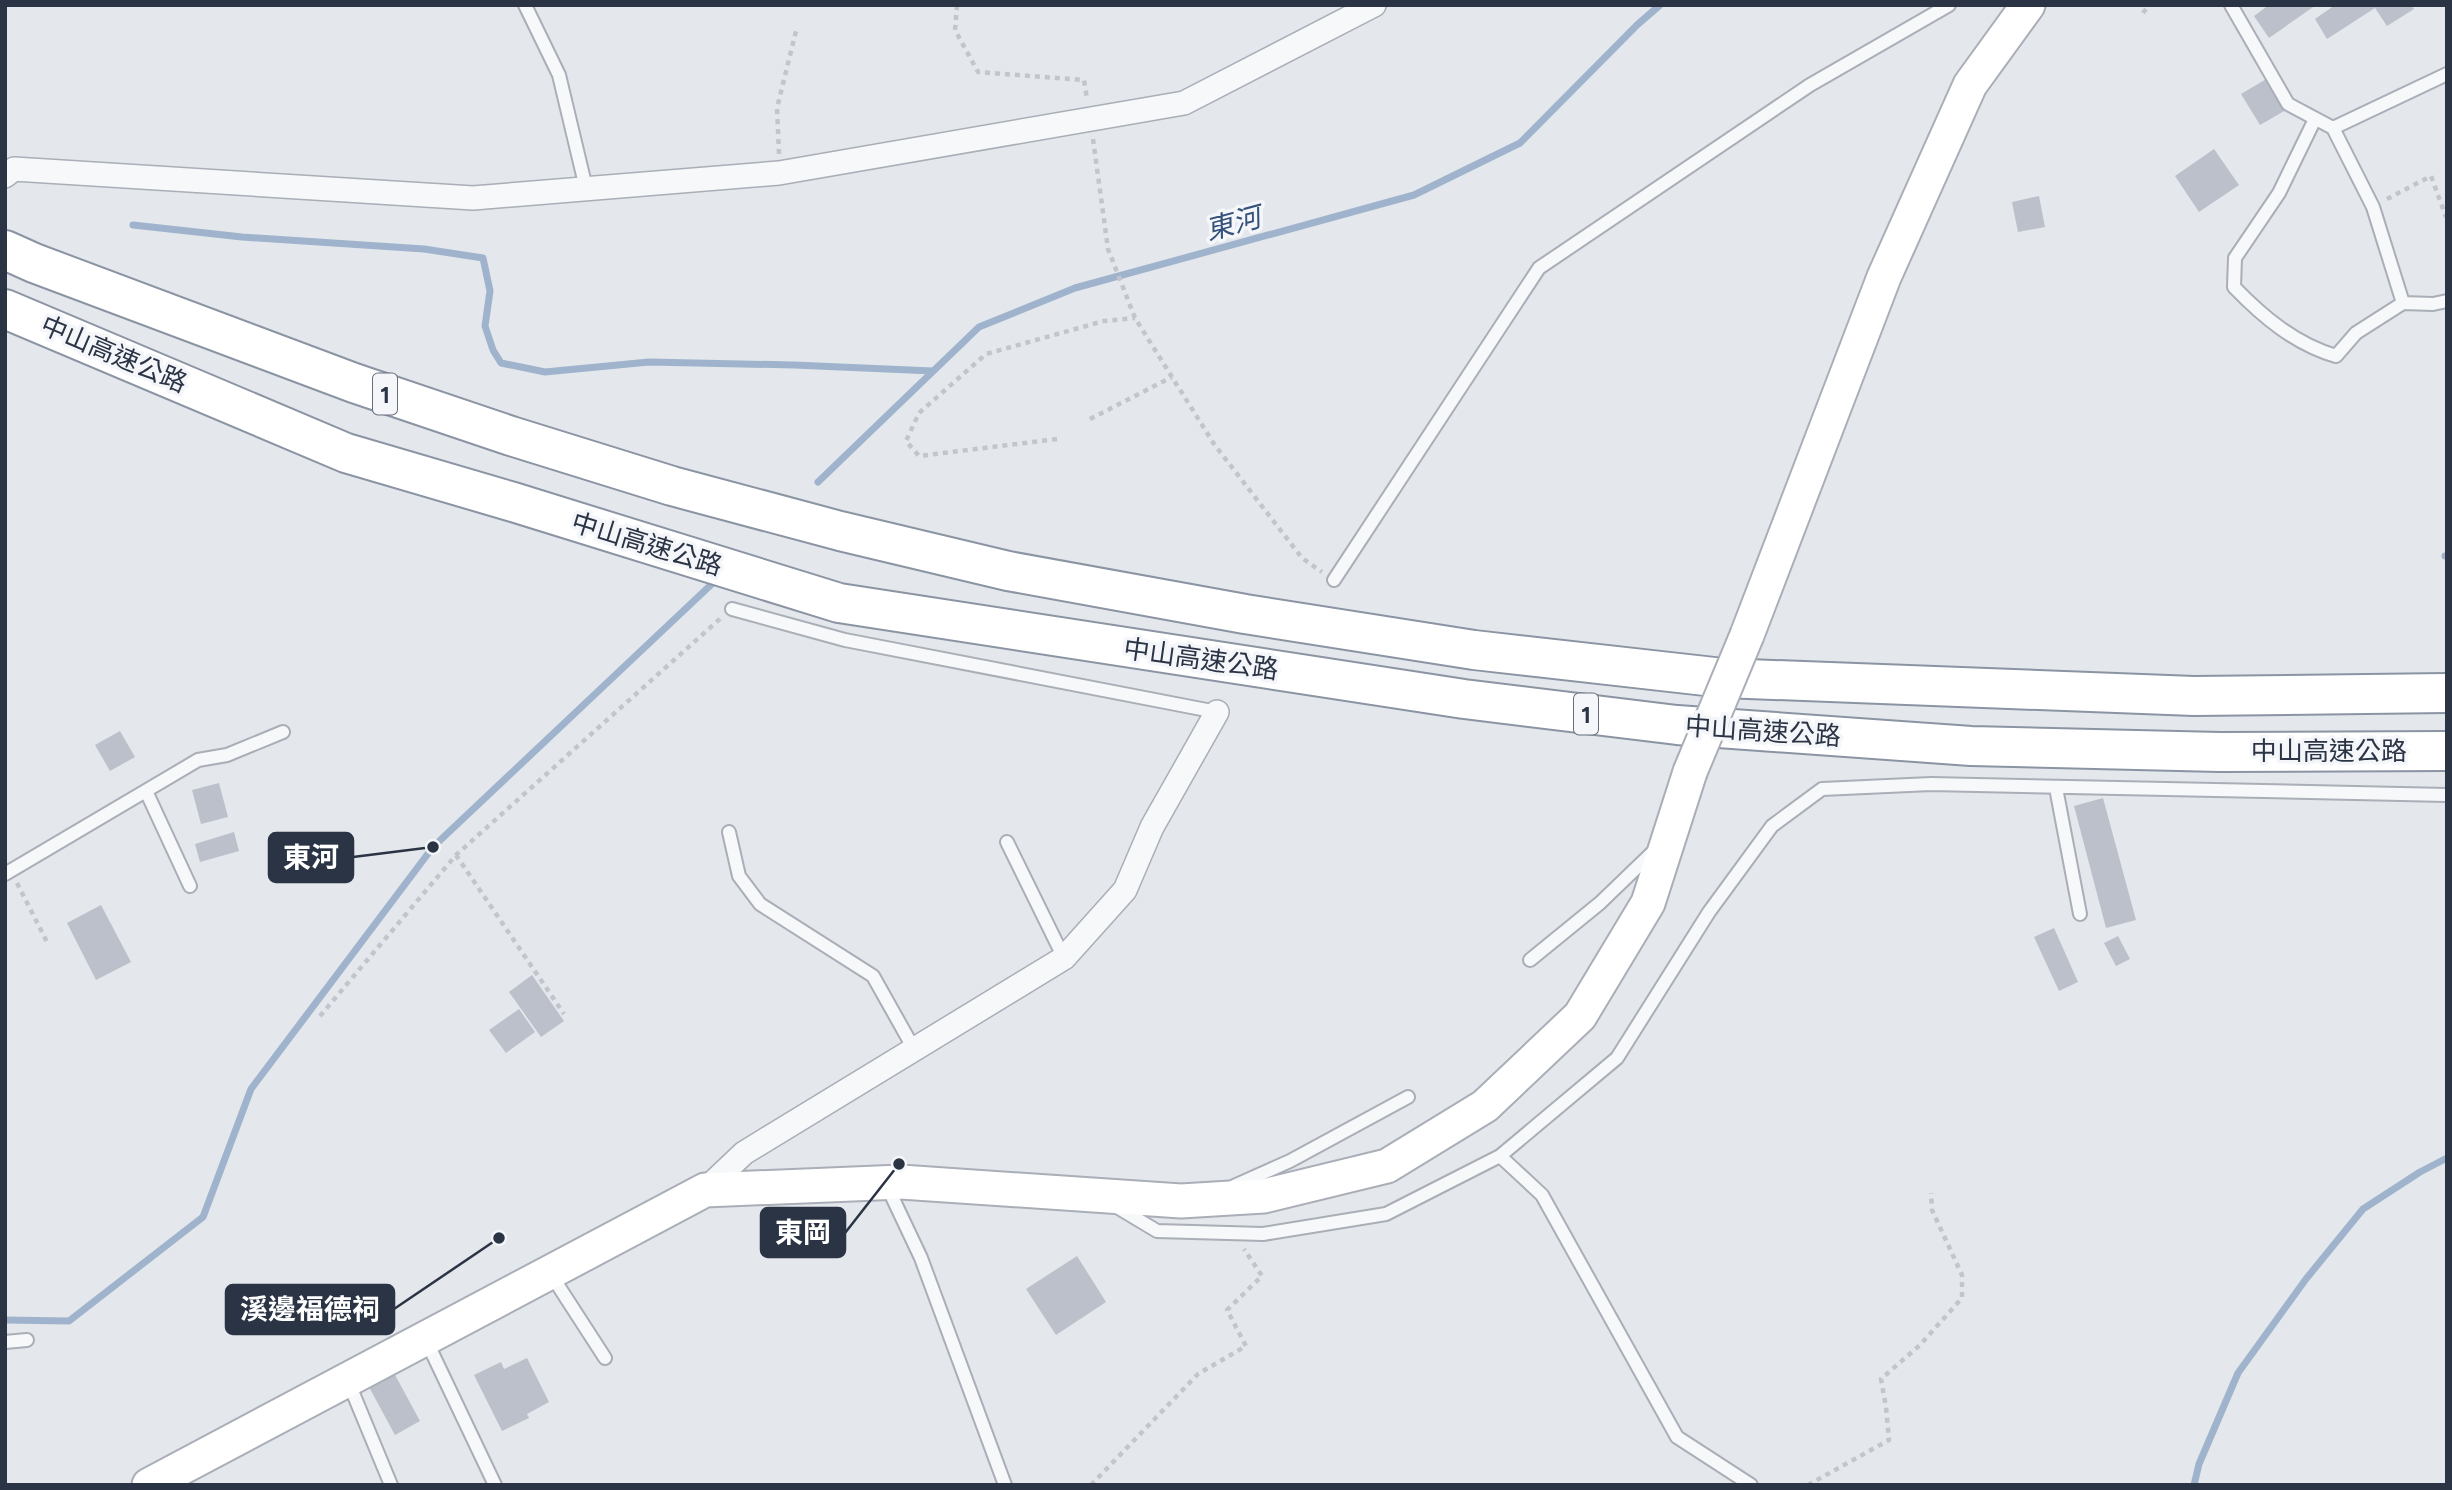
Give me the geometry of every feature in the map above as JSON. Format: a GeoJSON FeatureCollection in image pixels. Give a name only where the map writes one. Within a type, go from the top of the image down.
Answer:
{"type":"FeatureCollection","features":[{"type":"Feature","properties":{"kind":"highway","name":"中山高速公路"},"geometry":{"type":"LineString","coordinates":[[5,250],[354,383],[660,482],[783,516],[1008,571],[1245,614],[1474,650],[1709,677],[2193,696],[2447,693]]}},
{"type":"Feature","properties":{"kind":"highway","name":"中山高速公路"},"geometry":{"type":"LineString","coordinates":[[5,309],[345,453],[513,502],[729,583],[839,603],[1464,699],[1676,725],[1971,746],[2220,752],[2447,751]]}},
{"type":"Feature","properties":{"kind":"street"},"geometry":{"type":"LineString","coordinates":[[5,176],[14,169],[473,198],[779,173],[1184,103],[1374,5]]}},
{"type":"Feature","properties":{"kind":"street"},"geometry":{"type":"LineString","coordinates":[[705,1190],[885,1183],[1181,1201],[1264,1196],[1387,1166],[1485,1105],[1580,1016],[1648,903],[1690,772],[1747,635],[1884,277],[1970,85],[2028,5]]}},
{"type":"Feature","properties":{"kind":"street"},"geometry":{"type":"LineString","coordinates":[[149,1485],[705,1190],[744,1153],[1063,958],[1125,890],[1152,827],[1217,712]]}},
{"type":"Feature","properties":{"kind":"lane"},"geometry":{"type":"LineString","coordinates":[[525,5],[559,75],[586,188]]}},
{"type":"Feature","properties":{"kind":"lane"},"geometry":{"type":"LineString","coordinates":[[1334,580],[1539,268],[1810,85],[1949,5]]}},
{"type":"Feature","properties":{"kind":"lane"},"geometry":{"type":"LineString","coordinates":[[2231,5],[2288,104],[2333,128],[2373,207],[2403,303]]}},
{"type":"Feature","properties":{"kind":"lane"},"geometry":{"type":"LineString","coordinates":[[2333,128],[2447,74]]}},
{"type":"Feature","properties":{"kind":"lane"},"geometry":{"type":"LineString","coordinates":[[2315,119],[2279,193],[2235,258],[2234,287],[2263,317],[2315,350],[2336,356],[2356,333],[2403,303],[2433,304],[2447,301]]}},
{"type":"Feature","properties":{"kind":"lane"},"geometry":{"type":"LineString","coordinates":[[729,583],[845,640],[1217,712]]}},
{"type":"Feature","properties":{"kind":"lane"},"geometry":{"type":"LineString","coordinates":[[8,873],[198,760],[227,755],[283,732]]}},
{"type":"Feature","properties":{"kind":"lane"},"geometry":{"type":"LineString","coordinates":[[1099,1196],[1157,1231],[1263,1234],[1386,1214],[1500,1156],[1617,1058],[1709,912],[1772,826],[1822,789],[1931,784],[2447,794]]}},
{"type":"Feature","properties":{"kind":"lane"},"geometry":{"type":"LineString","coordinates":[[2056,788],[2080,914]]}},
{"type":"Feature","properties":{"kind":"lane"},"geometry":{"type":"LineString","coordinates":[[146,791],[190,886]]}},
{"type":"Feature","properties":{"kind":"lane"},"geometry":{"type":"LineString","coordinates":[[729,832],[739,876],[760,904],[873,976],[914,1049]]}},
{"type":"Feature","properties":{"kind":"lane"},"geometry":{"type":"LineString","coordinates":[[1530,960],[1600,903],[1669,836]]}},
{"type":"Feature","properties":{"kind":"lane"},"geometry":{"type":"LineString","coordinates":[[1007,842],[1063,958]]}},
{"type":"Feature","properties":{"kind":"lane"},"geometry":{"type":"LineString","coordinates":[[1202,1200],[1290,1161],[1408,1097]]}},
{"type":"Feature","properties":{"kind":"lane"},"geometry":{"type":"LineString","coordinates":[[1500,1156],[1542,1195],[1678,1437],[1751,1485]]}},
{"type":"Feature","properties":{"kind":"lane"},"geometry":{"type":"LineString","coordinates":[[885,1183],[921,1258],[1005,1485]]}},
{"type":"Feature","properties":{"kind":"lane"},"geometry":{"type":"LineString","coordinates":[[550,1272],[605,1358]]}},
{"type":"Feature","properties":{"kind":"lane"},"geometry":{"type":"LineString","coordinates":[[425,1338],[495,1485]]}},
{"type":"Feature","properties":{"kind":"lane"},"geometry":{"type":"LineString","coordinates":[[5,1342],[27,1340]]}},
{"type":"Feature","properties":{"kind":"lane"},"geometry":{"type":"LineString","coordinates":[[348,1380],[391,1485]]}},
{"type":"Feature","properties":{"kind":"path"},"geometry":{"type":"LineString","coordinates":[[2143,13],[2149,5]]}},
{"type":"Feature","properties":{"kind":"path"},"geometry":{"type":"LineString","coordinates":[[779,173],[777,108],[796,31]]}},
{"type":"Feature","properties":{"kind":"path"},"geometry":{"type":"LineString","coordinates":[[2373,207],[2431,176],[2446,217]]}},
{"type":"Feature","properties":{"kind":"path"},"geometry":{"type":"LineString","coordinates":[[1108,249],[1135,317],[1214,444],[1302,558],[1334,580]]}},
{"type":"Feature","properties":{"kind":"path"},"geometry":{"type":"LineString","coordinates":[[1057,439],[919,456],[906,441],[919,413],[986,354],[1104,321],[1135,317]]}},
{"type":"Feature","properties":{"kind":"path"},"geometry":{"type":"LineString","coordinates":[[1090,419],[1172,377]]}},
{"type":"Feature","properties":{"kind":"path"},"geometry":{"type":"LineString","coordinates":[[320,1016],[456,855],[729,583]]}},
{"type":"Feature","properties":{"kind":"path"},"geometry":{"type":"LineString","coordinates":[[456,855],[564,1014]]}},
{"type":"Feature","properties":{"kind":"path"},"geometry":{"type":"LineString","coordinates":[[8,873],[47,942]]}},
{"type":"Feature","properties":{"kind":"path"},"geometry":{"type":"LineString","coordinates":[[1808,1485],[1889,1440],[1881,1379],[1920,1345],[1962,1298],[1962,1275],[1931,1210],[1931,1193]]}},
{"type":"Feature","properties":{"kind":"path"},"geometry":{"type":"LineString","coordinates":[[1091,1485],[1198,1374],[1246,1346],[1227,1310],[1262,1276],[1234,1233]]}},
{"type":"Feature","properties":{"kind":"building"},"geometry":{"type":"Polygon","coordinates":[[[2269,5],[2316,5],[2269,38],[2254,16],[2269,5]]]}},
{"type":"Feature","properties":{"kind":"building"},"geometry":{"type":"Polygon","coordinates":[[[2335,5],[2411,5],[2414,9],[2387,26],[2375,8],[2327,39],[2315,19],[2335,5]]]}},
{"type":"Feature","properties":{"kind":"building"},"geometry":{"type":"Polygon","coordinates":[[[2268,78],[2286,110],[2260,125],[2241,94],[2268,78]]]}},
{"type":"Feature","properties":{"kind":"building"},"geometry":{"type":"Polygon","coordinates":[[[2214,149],[2239,185],[2199,212],[2175,176],[2214,149]]]}},
{"type":"Feature","properties":{"kind":"building"},"geometry":{"type":"Polygon","coordinates":[[[2039,196],[2045,227],[2018,232],[2012,202],[2039,196]]]}},
{"type":"Feature","properties":{"kind":"building"},"geometry":{"type":"Polygon","coordinates":[[[120,731],[135,757],[110,771],[95,745],[120,731]]]}},
{"type":"Feature","properties":{"kind":"building"},"geometry":{"type":"Polygon","coordinates":[[[219,783],[228,817],[201,824],[192,790],[219,783]]]}},
{"type":"Feature","properties":{"kind":"building"},"geometry":{"type":"Polygon","coordinates":[[[2103,798],[2136,920],[2106,928],[2074,806],[2103,798]]]}},
{"type":"Feature","properties":{"kind":"building"},"geometry":{"type":"Polygon","coordinates":[[[234,832],[239,851],[200,862],[195,844],[234,832]]]}},
{"type":"Feature","properties":{"kind":"building"},"geometry":{"type":"Polygon","coordinates":[[[101,905],[131,962],[96,980],[67,923],[101,905]]]}},
{"type":"Feature","properties":{"kind":"building"},"geometry":{"type":"Polygon","coordinates":[[[2054,928],[2078,982],[2059,991],[2034,937],[2054,928]]]}},
{"type":"Feature","properties":{"kind":"building"},"geometry":{"type":"Polygon","coordinates":[[[2118,936],[2130,959],[2116,966],[2104,943],[2118,936]]]}},
{"type":"Feature","properties":{"kind":"building"},"geometry":{"type":"Polygon","coordinates":[[[532,975],[564,1021],[541,1037],[509,992],[532,975]]]}},
{"type":"Feature","properties":{"kind":"building"},"geometry":{"type":"Polygon","coordinates":[[[519,1009],[535,1032],[506,1053],[489,1030],[519,1009]]]}},
{"type":"Feature","properties":{"kind":"building"},"geometry":{"type":"Polygon","coordinates":[[[1077,1256],[1106,1302],[1056,1335],[1026,1289],[1077,1256]]]}},
{"type":"Feature","properties":{"kind":"building"},"geometry":{"type":"Polygon","coordinates":[[[527,1358],[549,1402],[527,1414],[529,1418],[502,1431],[474,1375],[501,1362],[504,1369],[527,1358]]]}},
{"type":"Feature","properties":{"kind":"building"},"geometry":{"type":"Polygon","coordinates":[[[394,1373],[420,1421],[395,1435],[369,1387],[394,1373]]]}},
{"type":"Feature","properties":{"kind":"waterway","name":"東河"},"geometry":{"type":"LineString","coordinates":[[818,482],[979,327],[1075,288],[1414,195],[1520,143],[1660,5]]}},
{"type":"Feature","properties":{"kind":"waterway"},"geometry":{"type":"LineString","coordinates":[[133,225],[242,237],[424,249],[483,258],[490,291],[485,326],[493,350],[501,363],[545,372],[649,362],[933,371]]}},
{"type":"Feature","properties":{"kind":"waterway","name":"東河"},"geometry":{"type":"LineString","coordinates":[[5,1320],[69,1321],[203,1217],[251,1089],[433,847],[715,581]]}},
{"type":"Feature","properties":{"kind":"waterway"},"geometry":{"type":"LineString","coordinates":[[2194,1485],[2199,1464],[2238,1373],[2306,1279],[2363,1209],[2447,1158]]}},
{"type":"Feature","properties":{"kind":"place","name":"東河"},"geometry":{"type":"Point","coordinates":[433,847]}},
{"type":"Feature","properties":{"kind":"place","name":"東岡"},"geometry":{"type":"Point","coordinates":[899,1164]}},
{"type":"Feature","properties":{"kind":"place","name":"溪邊福德祠"},"geometry":{"type":"Point","coordinates":[499,1238]}}]}
